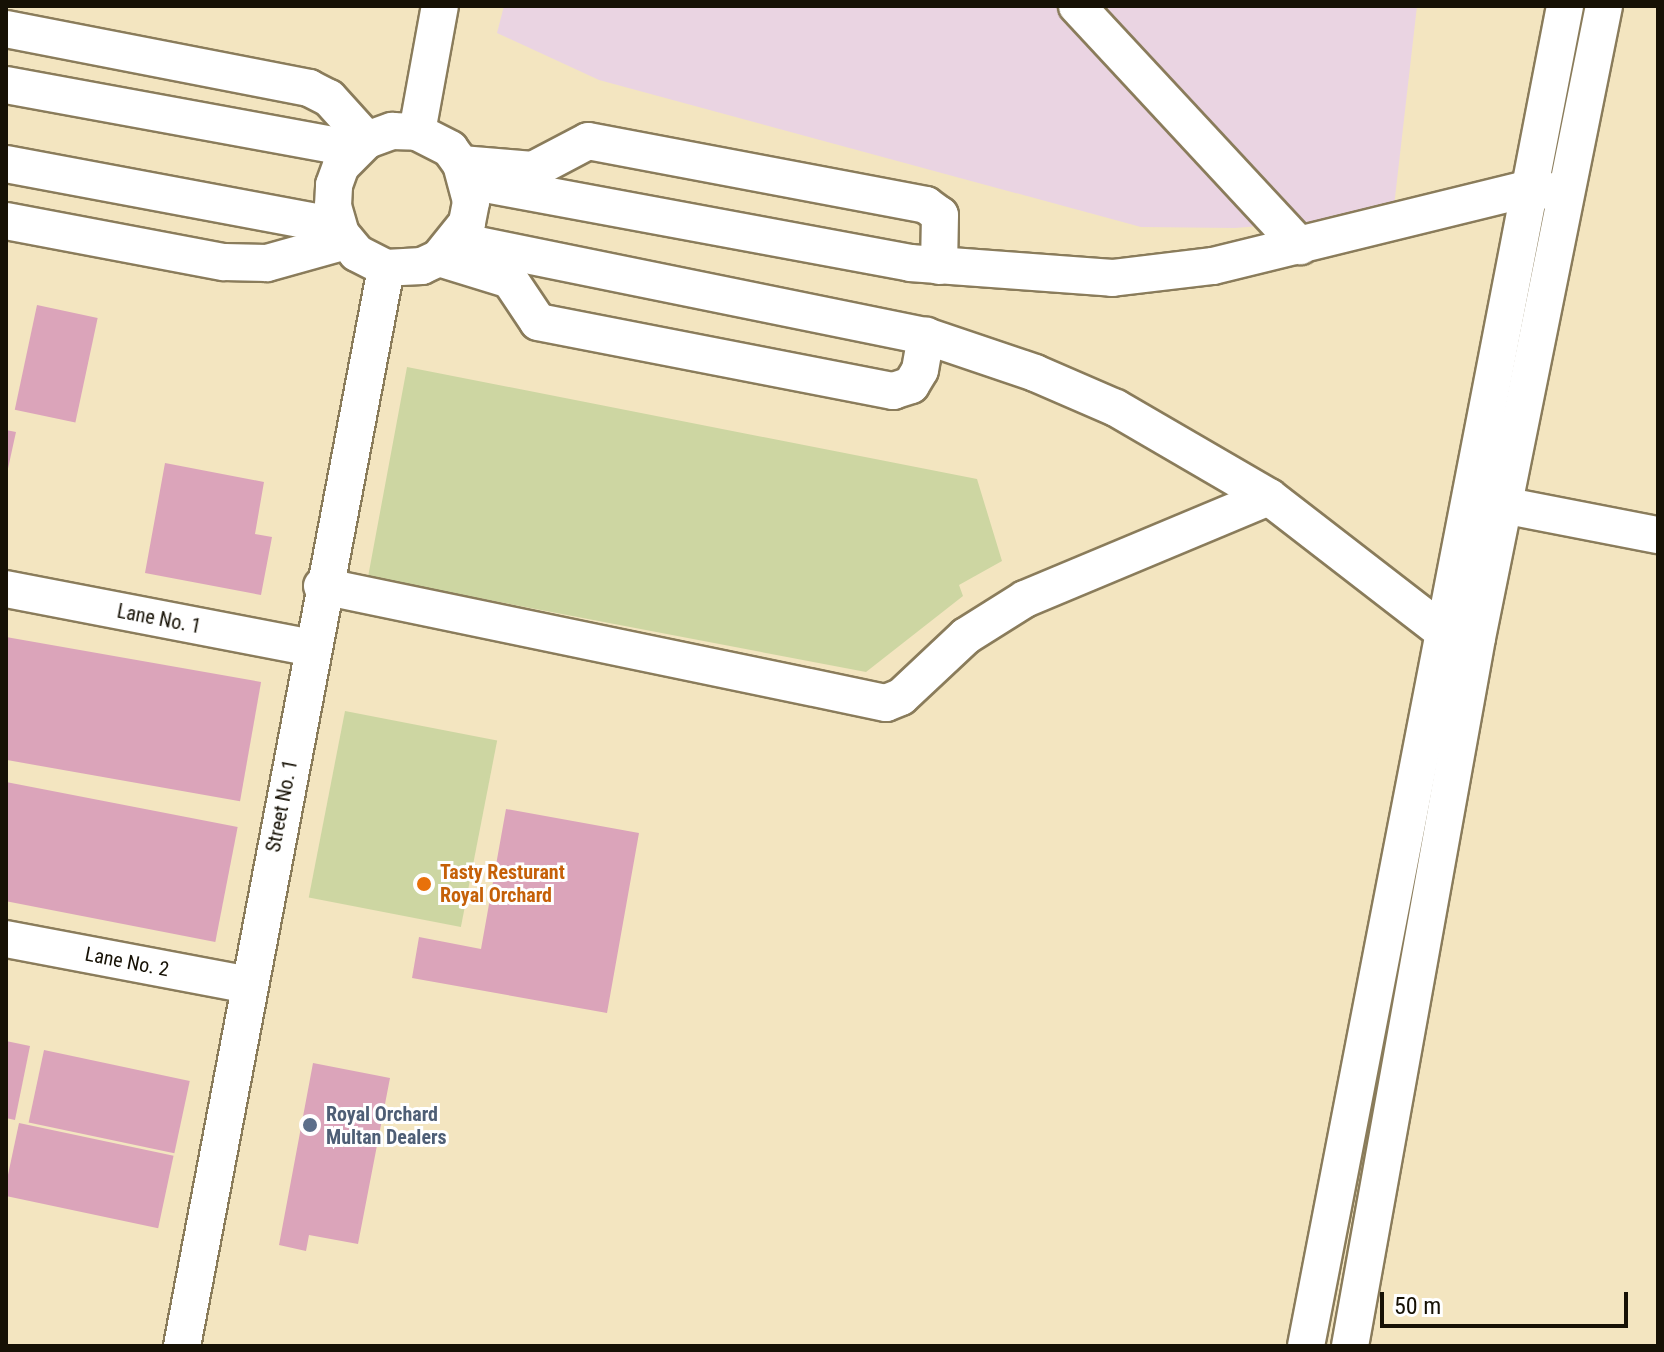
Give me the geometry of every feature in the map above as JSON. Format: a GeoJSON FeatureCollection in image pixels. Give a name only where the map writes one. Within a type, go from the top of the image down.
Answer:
{"type":"FeatureCollection","features":[{"type":"Feature","properties":{"kind":"street"},"geometry":{"type":"LineString","coordinates":[[417,132],[440,6]]}},
{"type":"Feature","properties":{"kind":"street"},"geometry":{"type":"LineString","coordinates":[[1077,6],[1300,246]]}},
{"type":"Feature","properties":{"kind":"street"},"geometry":{"type":"LineString","coordinates":[[1306,1346],[1441,630],[1565,6]]}},
{"type":"Feature","properties":{"kind":"street"},"geometry":{"type":"LineString","coordinates":[[1350,1346],[1477,638],[1564,192],[1604,6]]}},
{"type":"Feature","properties":{"kind":"street"},"geometry":{"type":"LineString","coordinates":[[6,29],[309,88],[329,98],[360,144]]}},
{"type":"Feature","properties":{"kind":"street"},"geometry":{"type":"LineString","coordinates":[[6,85],[360,144],[392,131],[417,132],[450,149],[465,172],[469,212],[448,250],[413,268],[386,268],[342,234],[6,164]]}},
{"type":"Feature","properties":{"kind":"street"},"geometry":{"type":"LineString","coordinates":[[465,172],[533,170],[588,141],[926,205],[940,215],[939,266]]}},
{"type":"Feature","properties":{"kind":"street"},"geometry":{"type":"LineString","coordinates":[[342,234],[334,185],[360,144]]}},
{"type":"Feature","properties":{"kind":"street"},"geometry":{"type":"LineString","coordinates":[[465,172],[939,266],[1112,278],[1170,274],[1300,246],[1527,189],[1564,192]]}},
{"type":"Feature","properties":{"kind":"street"},"geometry":{"type":"LineString","coordinates":[[6,221],[238,263],[267,263],[342,234]]}},
{"type":"Feature","properties":{"kind":"street"},"geometry":{"type":"LineString","coordinates":[[448,250],[926,336],[1035,373],[1116,408],[1269,497],[1441,630],[1477,638]]}},
{"type":"Feature","properties":{"kind":"street"},"geometry":{"type":"LineString","coordinates":[[448,250],[510,280],[538,322],[893,391],[911,385],[920,370],[926,336]]}},
{"type":"Feature","properties":{"kind":"street","name":"Street No. 1"},"geometry":{"type":"LineString","coordinates":[[182,1346],[322,586],[386,268]]}},
{"type":"Feature","properties":{"kind":"street"},"geometry":{"type":"LineString","coordinates":[[322,586],[886,703],[901,697],[966,636],[1025,599],[1269,497]]}},
{"type":"Feature","properties":{"kind":"street"},"geometry":{"type":"LineString","coordinates":[[1503,505],[1658,535]]}},
{"type":"Feature","properties":{"kind":"street","name":"Lane No. 1"},"geometry":{"type":"LineString","coordinates":[[6,589],[312,648]]}},
{"type":"Feature","properties":{"kind":"street","name":"Lane No. 2"},"geometry":{"type":"LineString","coordinates":[[6,939],[249,985]]}},
{"type":"Feature","properties":{"kind":"shaded area"},"geometry":{"type":"Polygon","coordinates":[[[504,6],[1417,6],[1393,215],[1235,228],[1141,227],[599,80],[497,33],[504,6]]]}},
{"type":"Feature","properties":{"kind":"green space"},"geometry":{"type":"Polygon","coordinates":[[[407,367],[977,479],[1002,561],[959,585],[963,596],[866,672],[368,577],[407,367]]]}},
{"type":"Feature","properties":{"kind":"green space"},"geometry":{"type":"Polygon","coordinates":[[[345,711],[497,741],[461,927],[309,898],[345,711]]]}},
{"type":"Feature","properties":{"kind":"building"},"geometry":{"type":"Polygon","coordinates":[[[37,305],[98,318],[75,423],[15,410],[37,305]]]}},
{"type":"Feature","properties":{"kind":"building"},"geometry":{"type":"Polygon","coordinates":[[[6,430],[16,432],[7,473],[6,473],[6,430]]]}},
{"type":"Feature","properties":{"kind":"building"},"geometry":{"type":"Polygon","coordinates":[[[165,463],[264,482],[255,534],[272,537],[261,595],[145,573],[165,463]]]}},
{"type":"Feature","properties":{"kind":"building"},"geometry":{"type":"Polygon","coordinates":[[[6,637],[261,682],[240,801],[6,760],[6,637]]]}},
{"type":"Feature","properties":{"kind":"building"},"geometry":{"type":"Polygon","coordinates":[[[6,782],[238,827],[215,942],[6,901],[6,782]]]}},
{"type":"Feature","properties":{"kind":"building"},"geometry":{"type":"Polygon","coordinates":[[[506,809],[639,833],[607,1013],[412,978],[419,937],[481,949],[506,809]]]}},
{"type":"Feature","properties":{"kind":"building"},"geometry":{"type":"Polygon","coordinates":[[[6,1041],[30,1046],[15,1120],[6,1118],[6,1041]]]}},
{"type":"Feature","properties":{"kind":"building"},"geometry":{"type":"Polygon","coordinates":[[[44,1050],[190,1081],[174,1153],[29,1122],[44,1050]]]}},
{"type":"Feature","properties":{"kind":"building"},"geometry":{"type":"Polygon","coordinates":[[[313,1063],[390,1078],[358,1244],[309,1235],[306,1251],[279,1245],[313,1063]]]}},
{"type":"Feature","properties":{"kind":"building"},"geometry":{"type":"Polygon","coordinates":[[[19,1123],[174,1156],[158,1228],[6,1196],[19,1123]]]}},
{"type":"Feature","properties":{"kind":"place","name":"Tasty Resturant Royal Orchard"},"geometry":{"type":"Point","coordinates":[424,884]}},
{"type":"Feature","properties":{"kind":"place","name":"Royal Orchard Multan Dealers"},"geometry":{"type":"Point","coordinates":[310,1125]}}]}
